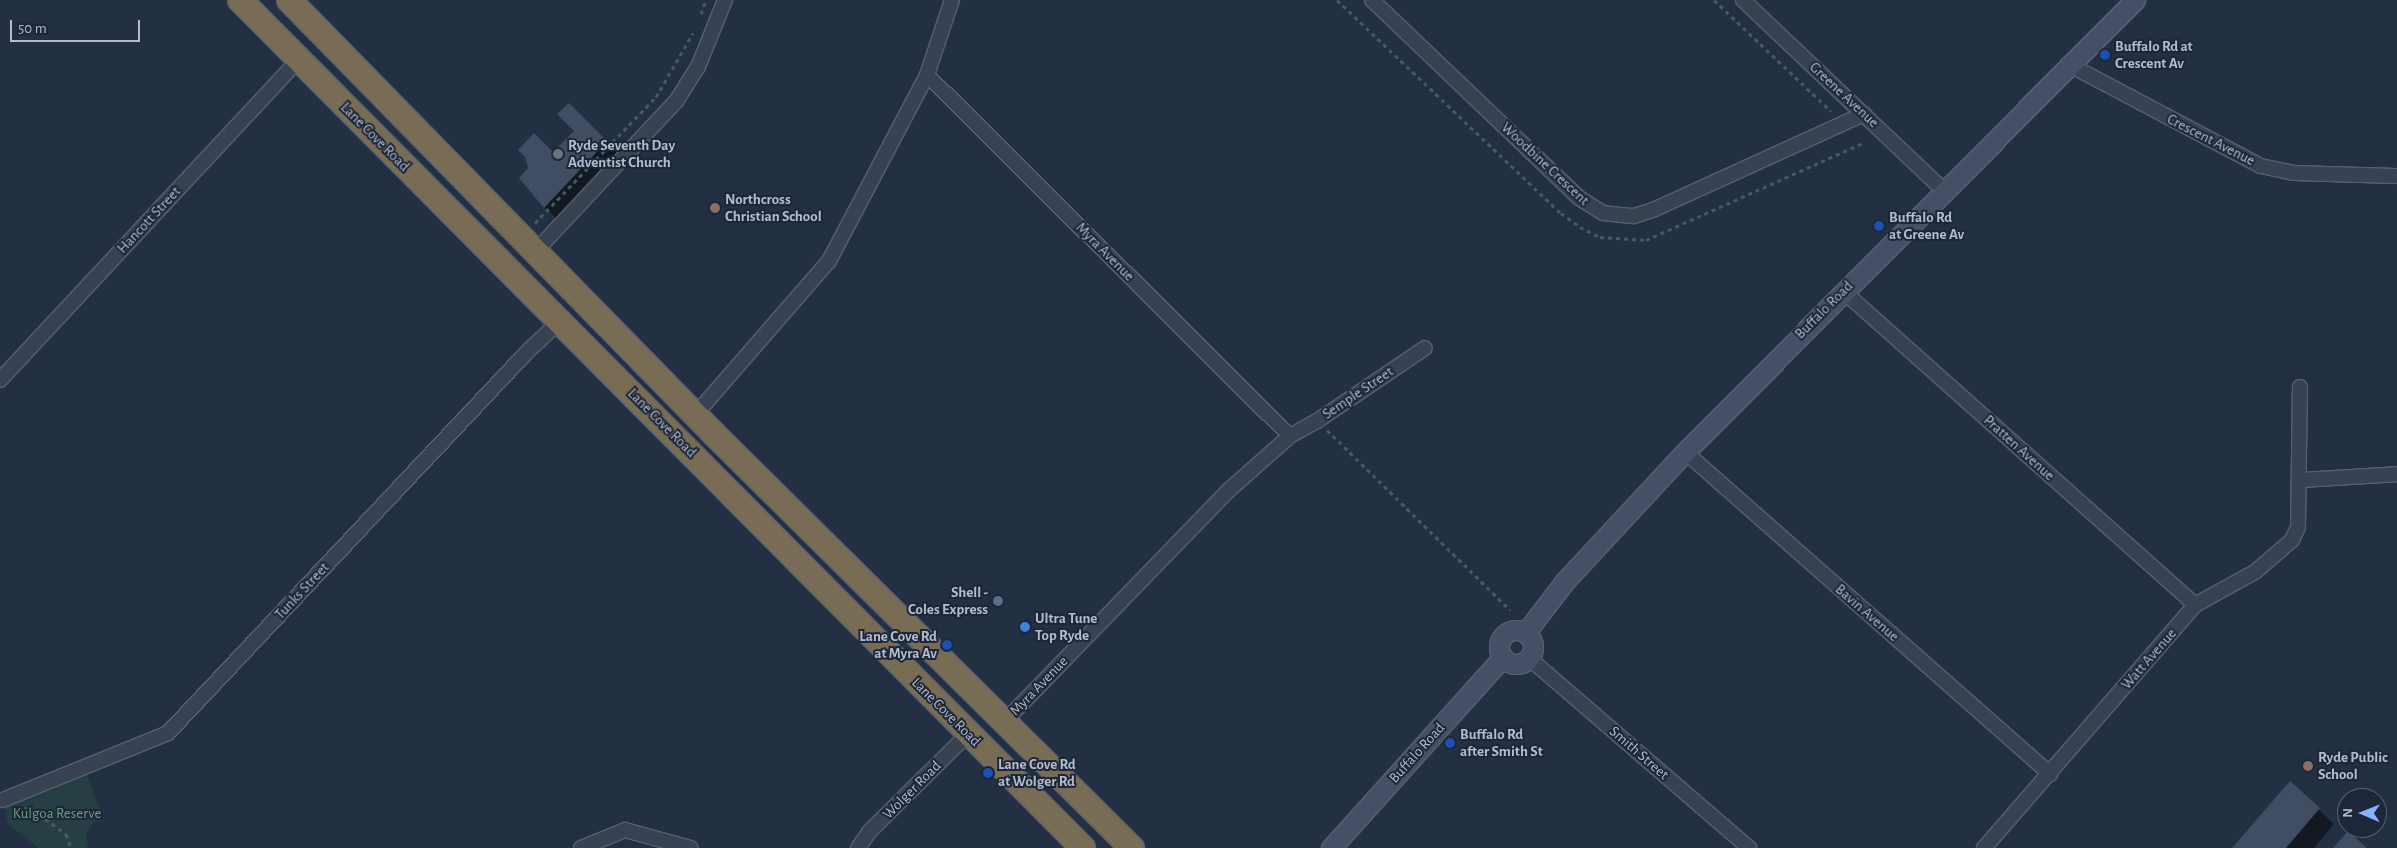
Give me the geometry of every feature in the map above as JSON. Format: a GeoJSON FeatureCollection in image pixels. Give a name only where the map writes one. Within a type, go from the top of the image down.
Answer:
{"type":"FeatureCollection","features":[{"type":"Feature","properties":{"kind":"highway","name":"Lane Cove Road"},"geometry":{"type":"LineString","coordinates":[[240,0],[1083,848]]}},
{"type":"Feature","properties":{"kind":"highway","name":"Lane Cove Road"},"geometry":{"type":"LineString","coordinates":[[289,0],[534,254],[1132,848]]}},
{"type":"Feature","properties":{"kind":"street"},"geometry":{"type":"LineString","coordinates":[[534,254],[677,100],[698,68],[725,0]]}},
{"type":"Feature","properties":{"kind":"street"},"geometry":{"type":"LineString","coordinates":[[695,415],[830,262],[927,75],[952,0]]}},
{"type":"Feature","properties":{"kind":"street","name":"Woodbine Crescent"},"geometry":{"type":"LineString","coordinates":[[1372,0],[1580,198],[1603,214],[1634,216],[1653,210],[1864,114]]}},
{"type":"Feature","properties":{"kind":"street","name":"Greene Avenue"},"geometry":{"type":"LineString","coordinates":[[1743,0],[1944,191]]}},
{"type":"Feature","properties":{"kind":"street","name":"Buffalo Road"},"geometry":{"type":"LineString","coordinates":[[1526,632],[1565,581],[1685,452],[2068,64],[2135,0]]}},
{"type":"Feature","properties":{"kind":"street","name":"Hancott Street"},"geometry":{"type":"LineString","coordinates":[[0,380],[298,60]]}},
{"type":"Feature","properties":{"kind":"street","name":"Crescent Avenue"},"geometry":{"type":"LineString","coordinates":[[2068,64],[2261,166],[2293,173],[2397,176]]}},
{"type":"Feature","properties":{"kind":"street","name":"Myra Avenue"},"geometry":{"type":"LineString","coordinates":[[927,75],[1290,436],[1229,490],[1004,722]]}},
{"type":"Feature","properties":{"kind":"street","name":"Pratten Avenue"},"geometry":{"type":"LineString","coordinates":[[1843,291],[2195,605]]}},
{"type":"Feature","properties":{"kind":"street","name":"Tunks Street"},"geometry":{"type":"LineString","coordinates":[[3,800],[168,733],[528,351],[560,321]]}},
{"type":"Feature","properties":{"kind":"street","name":"Semple Street"},"geometry":{"type":"LineString","coordinates":[[1290,436],[1317,421],[1425,348]]}},
{"type":"Feature","properties":{"kind":"street","name":"Watt Avenue"},"geometry":{"type":"LineString","coordinates":[[1984,848],[2195,605],[2254,572],[2292,540],[2298,527],[2300,387]]}},
{"type":"Feature","properties":{"kind":"street","name":"Bavin Avenue"},"geometry":{"type":"LineString","coordinates":[[1685,452],[2050,774]]}},
{"type":"Feature","properties":{"kind":"street"},"geometry":{"type":"LineString","coordinates":[[2300,480],[2397,474]]}},
{"type":"Feature","properties":{"kind":"street"},"geometry":{"type":"LineString","coordinates":[[1516,630],[1526,632],[1533,642],[1529,658],[1513,663],[1503,657],[1500,642],[1506,634],[1516,630]]}},
{"type":"Feature","properties":{"kind":"street","name":"Buffalo Road"},"geometry":{"type":"LineString","coordinates":[[1331,848],[1503,657]]}},
{"type":"Feature","properties":{"kind":"street","name":"Smith Street"},"geometry":{"type":"LineString","coordinates":[[1529,658],[1749,848]]}},
{"type":"Feature","properties":{"kind":"street","name":"Wolger Road"},"geometry":{"type":"LineString","coordinates":[[858,848],[870,831],[968,734]]}},
{"type":"Feature","properties":{"kind":"street"},"geometry":{"type":"LineString","coordinates":[[580,848],[625,830],[691,848]]}},
{"type":"Feature","properties":{"kind":"path"},"geometry":{"type":"LineString","coordinates":[[700,18],[706,0]]}},
{"type":"Feature","properties":{"kind":"path"},"geometry":{"type":"LineString","coordinates":[[1337,0],[1560,212],[1580,227],[1600,236],[1646,240],[1863,143]]}},
{"type":"Feature","properties":{"kind":"path"},"geometry":{"type":"LineString","coordinates":[[1714,0],[1830,111]]}},
{"type":"Feature","properties":{"kind":"path"},"geometry":{"type":"LineString","coordinates":[[534,223],[656,97],[696,27]]}},
{"type":"Feature","properties":{"kind":"path"},"geometry":{"type":"LineString","coordinates":[[1317,421],[1510,610]]}},
{"type":"Feature","properties":{"kind":"path"},"geometry":{"type":"LineString","coordinates":[[3,800],[39,814],[66,834],[71,848]]}},
{"type":"Feature","properties":{"kind":"green space","name":"Kulgoa Reserve"},"geometry":{"type":"Polygon","coordinates":[[[84,767],[101,813],[86,833],[88,848],[39,848],[8,824],[3,800],[84,767]]]}},
{"type":"Feature","properties":{"kind":"building","name":"Ryde Seventh Day Adventist Church"},"geometry":{"type":"Polygon","coordinates":[[[569,103],[607,141],[544,208],[519,178],[528,168],[525,157],[518,150],[534,133],[553,152],[574,131],[557,114],[569,103]]]}},
{"type":"Feature","properties":{"kind":"building"},"geometry":{"type":"Polygon","coordinates":[[[2290,781],[2320,808],[2286,848],[2232,848],[2290,781]]]}},
{"type":"Feature","properties":{"kind":"building"},"geometry":{"type":"Polygon","coordinates":[[[2342,838],[2356,838],[2367,848],[2333,848],[2342,838]]]}},
{"type":"Feature","properties":{"kind":"place","name":"Buffalo Rd at Crescent Av"},"geometry":{"type":"Point","coordinates":[2105,55]}},
{"type":"Feature","properties":{"kind":"place","name":"Ryde Seventh Day Adventist Church"},"geometry":{"type":"Point","coordinates":[558,154]}},
{"type":"Feature","properties":{"kind":"place","name":"Northcross Christian School"},"geometry":{"type":"Point","coordinates":[715,208]}},
{"type":"Feature","properties":{"kind":"place","name":"Buffalo Rd at Greene Av"},"geometry":{"type":"Point","coordinates":[1879,226]}},
{"type":"Feature","properties":{"kind":"place","name":"Shell - Coles Express"},"geometry":{"type":"Point","coordinates":[998,601]}},
{"type":"Feature","properties":{"kind":"place","name":"Ultra Tune Top Ryde"},"geometry":{"type":"Point","coordinates":[1025,627]}},
{"type":"Feature","properties":{"kind":"place","name":"Lane Cove Rd at Myra Av"},"geometry":{"type":"Point","coordinates":[947,645]}},
{"type":"Feature","properties":{"kind":"place","name":"Buffalo Rd after Smith St"},"geometry":{"type":"Point","coordinates":[1450,743]}},
{"type":"Feature","properties":{"kind":"place","name":"Ryde Public School"},"geometry":{"type":"Point","coordinates":[2308,766]}},
{"type":"Feature","properties":{"kind":"place","name":"Lane Cove Rd at Wolger Rd"},"geometry":{"type":"Point","coordinates":[988,773]}}]}
